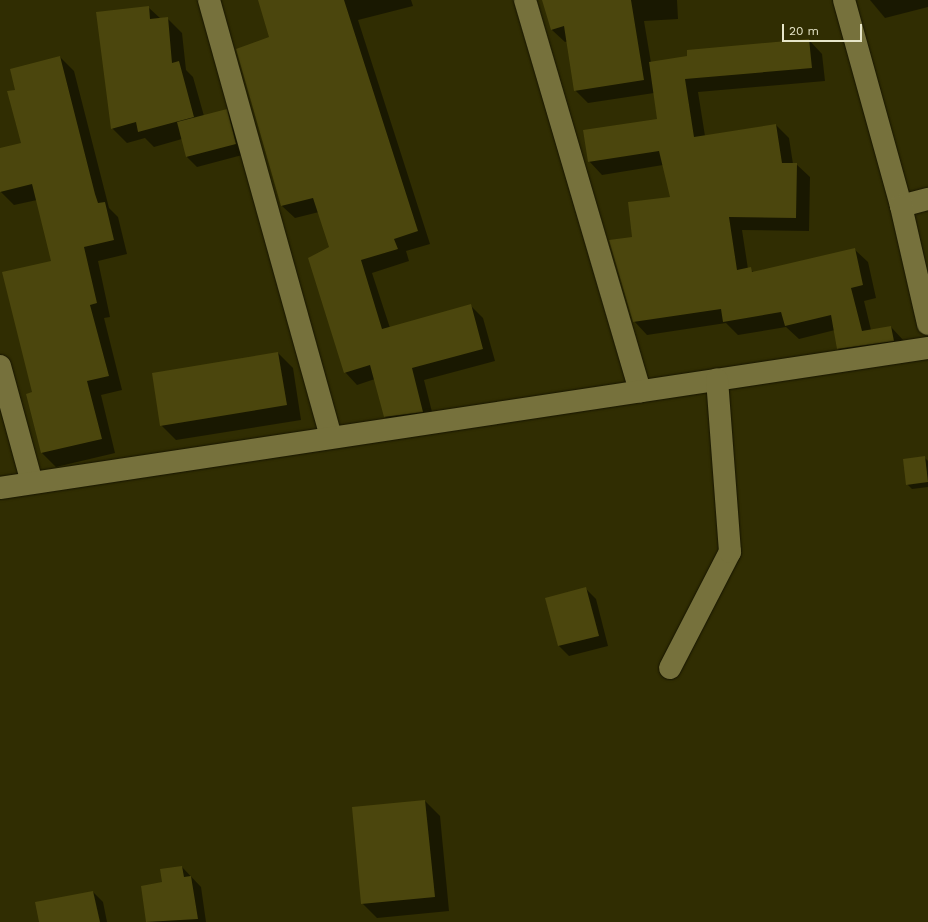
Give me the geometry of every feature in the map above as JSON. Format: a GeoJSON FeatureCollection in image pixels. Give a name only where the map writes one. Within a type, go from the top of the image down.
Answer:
{"type":"FeatureCollection","features":[{"type":"Feature","properties":{"kind":"street"},"geometry":{"type":"LineString","coordinates":[[209,0],[330,437]]}},
{"type":"Feature","properties":{"kind":"street"},"geometry":{"type":"LineString","coordinates":[[525,0],[640,391]]}},
{"type":"Feature","properties":{"kind":"street"},"geometry":{"type":"LineString","coordinates":[[844,0],[901,206],[928,324]]}},
{"type":"Feature","properties":{"kind":"street"},"geometry":{"type":"LineString","coordinates":[[901,206],[928,199]]}},
{"type":"Feature","properties":{"kind":"street"},"geometry":{"type":"LineString","coordinates":[[0,488],[330,437],[928,348]]}},
{"type":"Feature","properties":{"kind":"street"},"geometry":{"type":"LineString","coordinates":[[0,366],[32,483]]}},
{"type":"Feature","properties":{"kind":"street"},"geometry":{"type":"LineString","coordinates":[[670,668],[730,552],[717,379]]}},
{"type":"Feature","properties":{"kind":"building"},"geometry":{"type":"Polygon","coordinates":[[[258,0],[344,0],[418,231],[394,239],[398,249],[361,260],[382,329],[471,304],[483,349],[412,368],[423,412],[384,417],[370,365],[344,373],[308,258],[329,247],[313,198],[281,206],[236,49],[269,37],[258,0]]]}},
{"type":"Feature","properties":{"kind":"building"},"geometry":{"type":"Polygon","coordinates":[[[542,0],[631,0],[644,80],[574,91],[564,26],[551,30],[542,0]]]}},
{"type":"Feature","properties":{"kind":"building"},"geometry":{"type":"Polygon","coordinates":[[[149,6],[150,19],[168,17],[172,63],[179,61],[194,117],[138,132],[136,122],[111,129],[96,12],[149,6]]]}},
{"type":"Feature","properties":{"kind":"building"},"geometry":{"type":"Polygon","coordinates":[[[809,39],[812,68],[685,79],[694,137],[776,124],[782,163],[797,163],[796,218],[729,217],[737,270],[751,267],[752,272],[855,248],[863,285],[851,288],[862,331],[891,326],[894,341],[837,349],[831,315],[785,326],[781,312],[723,322],[721,309],[633,322],[609,240],[632,237],[628,202],[670,197],[659,151],[588,162],[583,130],[657,119],[649,62],[687,56],[687,50],[809,39]]]}},
{"type":"Feature","properties":{"kind":"building"},"geometry":{"type":"Polygon","coordinates":[[[60,56],[95,194],[98,203],[105,202],[114,240],[84,247],[97,303],[90,305],[109,376],[87,381],[102,439],[41,453],[26,394],[32,392],[2,272],[51,261],[32,184],[0,192],[0,148],[21,143],[7,91],[15,90],[10,69],[60,56]]]}},
{"type":"Feature","properties":{"kind":"building"},"geometry":{"type":"Polygon","coordinates":[[[227,109],[236,144],[186,157],[177,122],[227,109]]]}},
{"type":"Feature","properties":{"kind":"building"},"geometry":{"type":"Polygon","coordinates":[[[278,352],[287,405],[160,426],[152,373],[278,352]]]}},
{"type":"Feature","properties":{"kind":"building"},"geometry":{"type":"Polygon","coordinates":[[[925,456],[928,482],[906,485],[903,459],[925,456]]]}},
{"type":"Feature","properties":{"kind":"building"},"geometry":{"type":"Polygon","coordinates":[[[586,587],[599,636],[558,646],[545,598],[586,587]]]}},
{"type":"Feature","properties":{"kind":"building"},"geometry":{"type":"Polygon","coordinates":[[[425,800],[435,897],[361,904],[352,807],[425,800]]]}},
{"type":"Feature","properties":{"kind":"building"},"geometry":{"type":"Polygon","coordinates":[[[182,866],[184,877],[191,876],[198,919],[146,922],[141,886],[162,882],[160,869],[182,866]]]}},
{"type":"Feature","properties":{"kind":"building"},"geometry":{"type":"Polygon","coordinates":[[[93,891],[100,922],[39,922],[35,902],[93,891]]]}}]}
